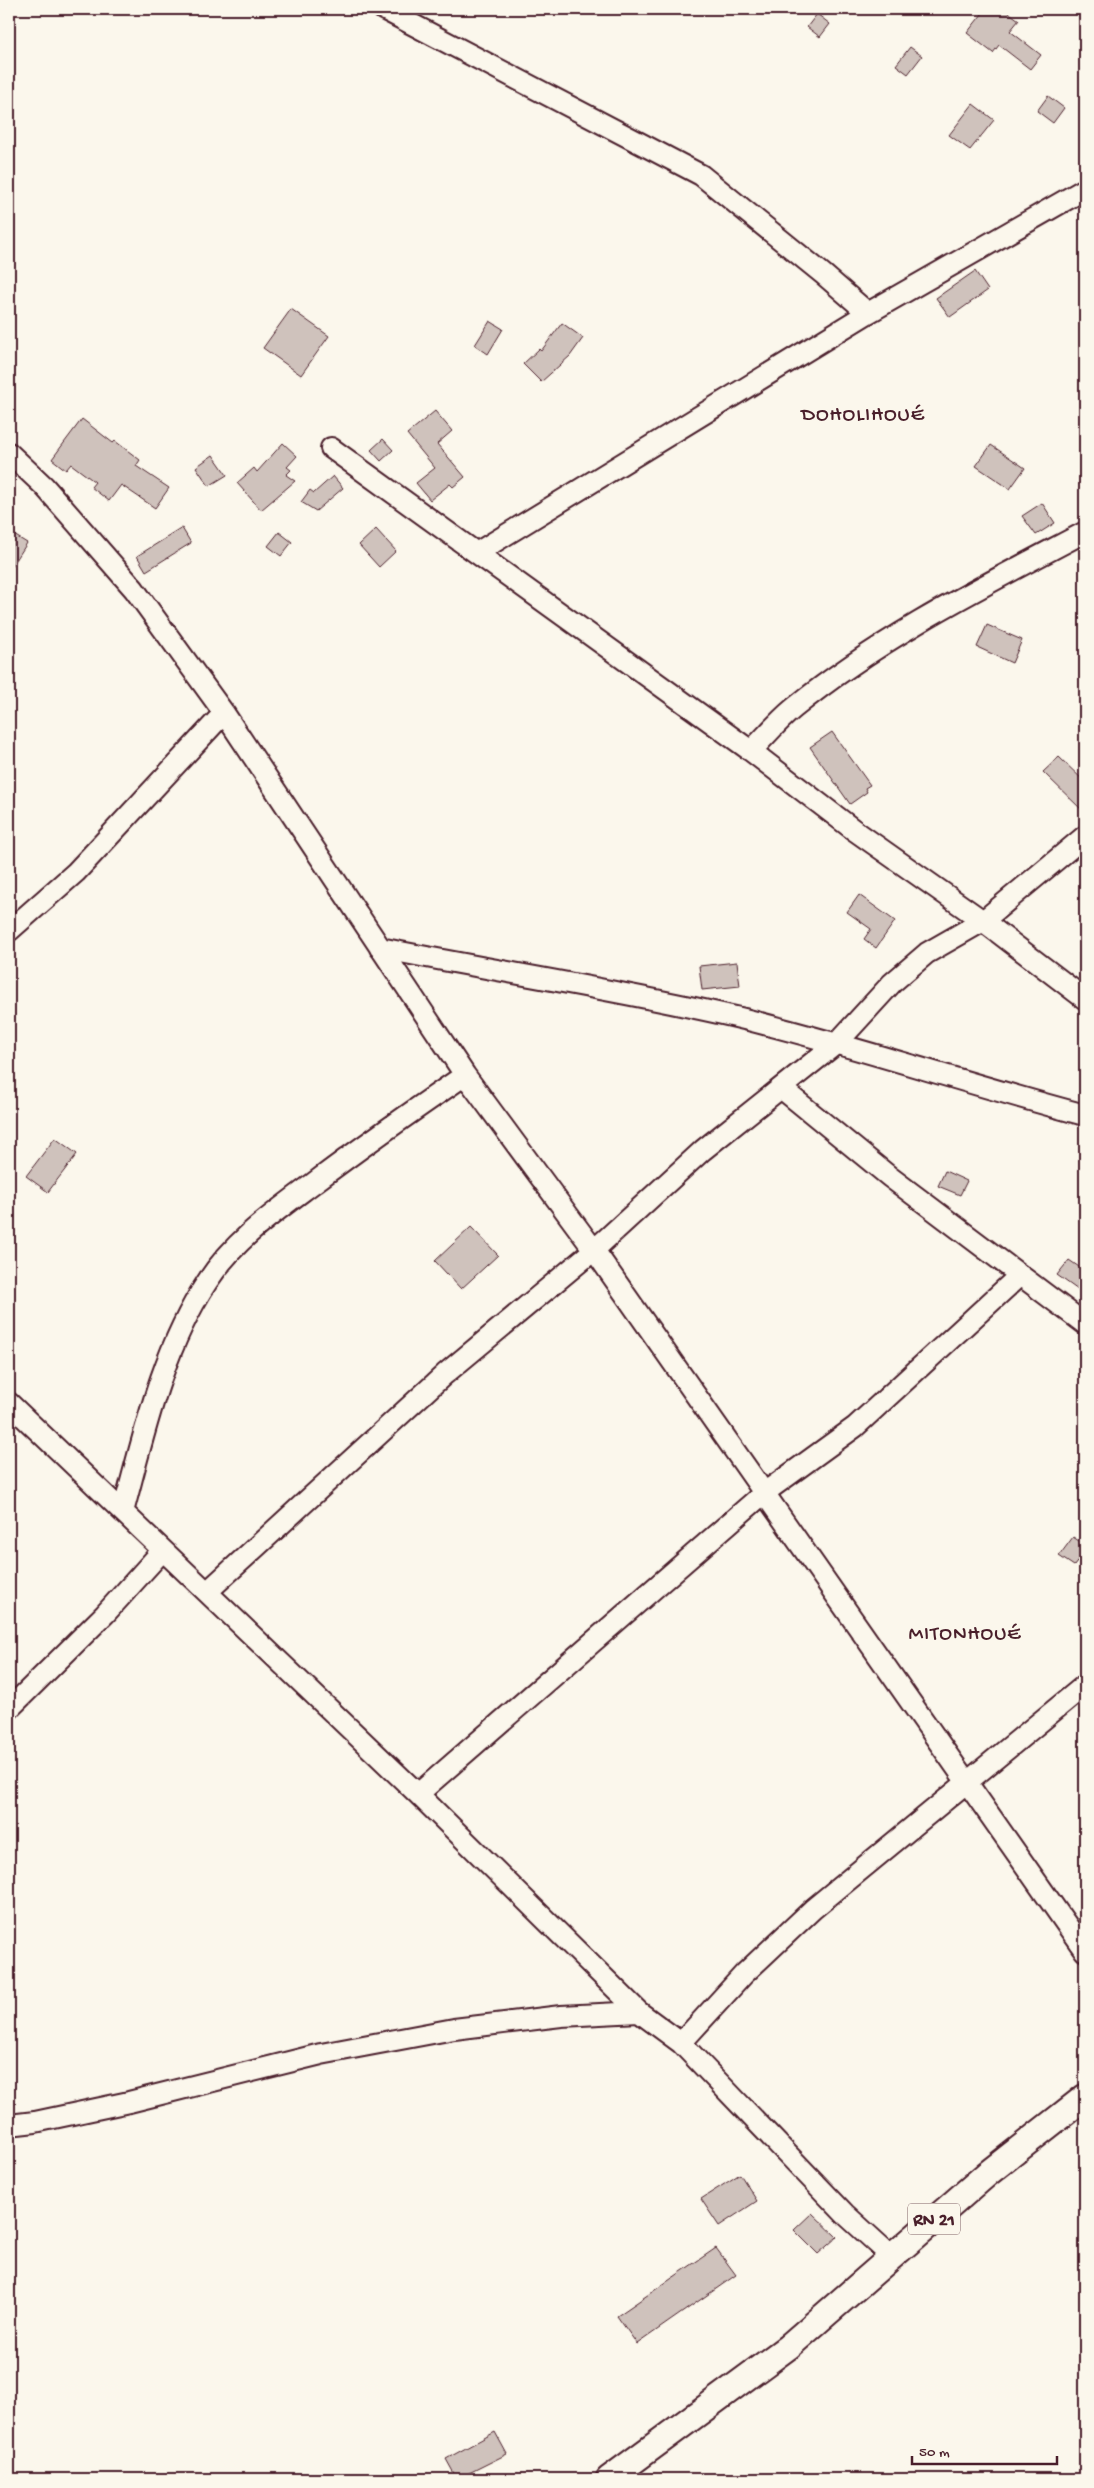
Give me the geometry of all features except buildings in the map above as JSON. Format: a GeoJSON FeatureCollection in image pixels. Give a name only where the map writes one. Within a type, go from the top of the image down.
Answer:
{"type":"FeatureCollection","features":[{"type":"Feature","properties":{"kind":"main road","name":"RN 21"},"geometry":{"type":"LineString","coordinates":[[609,2479],[788,2347],[987,2174],[1085,2097]]}},
{"type":"Feature","properties":{"kind":"street"},"geometry":{"type":"LineString","coordinates":[[383,9],[701,175],[868,313]]}},
{"type":"Feature","properties":{"kind":"street"},"geometry":{"type":"LineString","coordinates":[[478,552],[868,313],[1085,189]]}},
{"type":"Feature","properties":{"kind":"street"},"geometry":{"type":"LineString","coordinates":[[331,448],[478,552],[611,652],[751,751],[854,830],[984,921],[1085,999]]}},
{"type":"Feature","properties":{"kind":"street"},"geometry":{"type":"LineString","coordinates":[[9,453],[44,486],[134,589],[224,713],[466,1075],[594,1250],[1085,1951]]}},
{"type":"Feature","properties":{"kind":"street"},"geometry":{"type":"LineString","coordinates":[[751,751],[793,709],[872,651],[964,597],[1085,532]]}},
{"type":"Feature","properties":{"kind":"street"},"geometry":{"type":"LineString","coordinates":[[9,931],[76,872],[224,713]]}},
{"type":"Feature","properties":{"kind":"street"},"geometry":{"type":"LineString","coordinates":[[207,1592],[445,1374],[594,1250],[703,1150],[837,1043],[892,983],[927,953],[984,921],[1085,836]]}},
{"type":"Feature","properties":{"kind":"street"},"geometry":{"type":"LineString","coordinates":[[380,948],[508,974],[591,986],[741,1019],[837,1043],[1015,1097],[1085,1115]]}},
{"type":"Feature","properties":{"kind":"street"},"geometry":{"type":"LineString","coordinates":[[122,1512],[147,1422],[179,1333],[207,1281],[247,1234],[345,1160],[466,1075]]}},
{"type":"Feature","properties":{"kind":"street"},"geometry":{"type":"LineString","coordinates":[[781,1088],[890,1177],[1085,1324]]}},
{"type":"Feature","properties":{"kind":"street"},"geometry":{"type":"LineString","coordinates":[[418,1794],[764,1493],[855,1427],[1020,1275]]}},
{"type":"Feature","properties":{"kind":"street"},"geometry":{"type":"LineString","coordinates":[[9,1403],[418,1794],[639,2012],[681,2043],[845,2214],[891,2256]]}},
{"type":"Feature","properties":{"kind":"street"},"geometry":{"type":"LineString","coordinates":[[9,1709],[105,1614],[162,1551]]}},
{"type":"Feature","properties":{"kind":"street"},"geometry":{"type":"LineString","coordinates":[[681,2043],[744,1974],[814,1909],[1085,1686]]}},
{"type":"Feature","properties":{"kind":"street"},"geometry":{"type":"LineString","coordinates":[[9,2125],[129,2102],[321,2054],[454,2029],[561,2016],[639,2012]]}},
{"type":"Feature","properties":{"kind":"district","name":"DOHOLIHOUÉ"},"geometry":{"type":"Point","coordinates":[863,413]}},
{"type":"Feature","properties":{"kind":"district","name":"MITONHOUÉ"},"geometry":{"type":"Point","coordinates":[965,1632]}}]}
